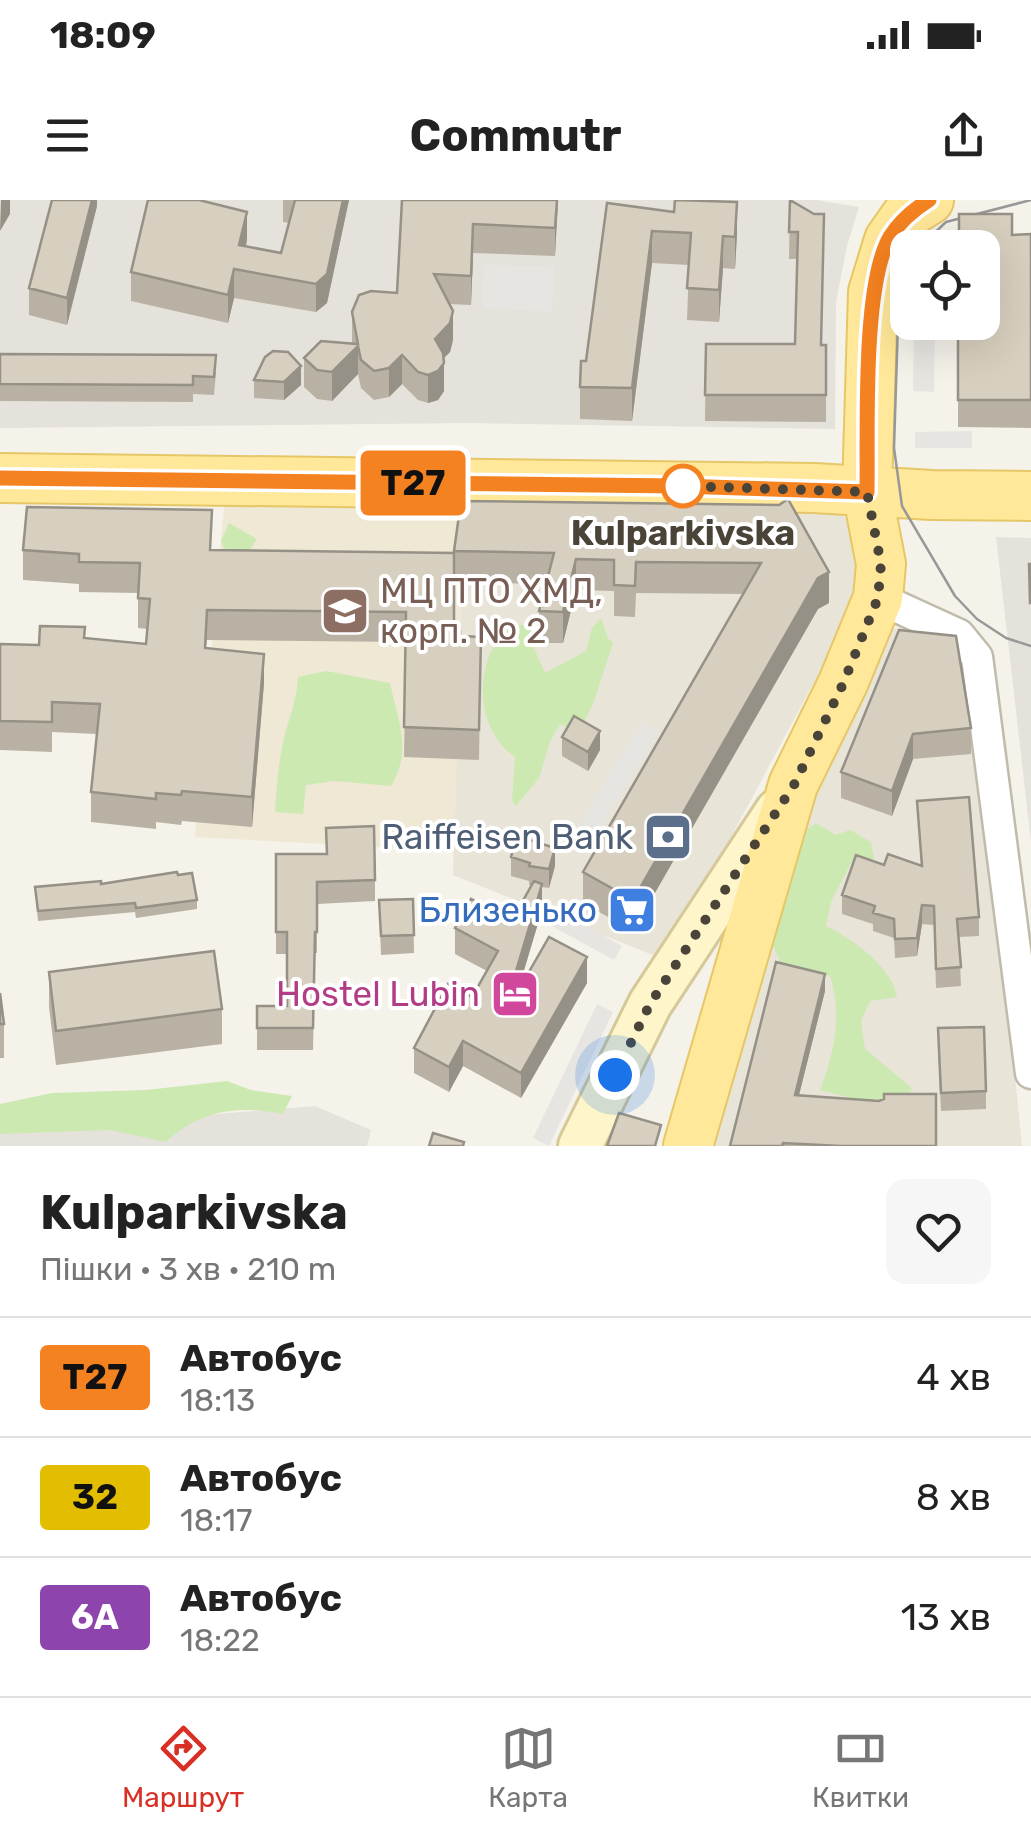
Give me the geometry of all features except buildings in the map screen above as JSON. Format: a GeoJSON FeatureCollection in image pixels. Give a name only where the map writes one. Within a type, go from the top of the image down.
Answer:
{"type":"FeatureCollection","features":[{"type":"Feature","properties":{"kind":"main road"},"geometry":{"type":"LineString","coordinates":[[580,1146],[650,1004],[794,785],[843,684],[878,598],[881,564],[867,492],[873,292],[889,240],[908,213],[929,200]]}},
{"type":"Feature","properties":{"kind":"main road"},"geometry":{"type":"LineString","coordinates":[[0,478],[678,486],[1031,496]]}},
{"type":"Feature","properties":{"kind":"main road"},"geometry":{"type":"LineString","coordinates":[[688,1146],[794,785]]}},
{"type":"Feature","properties":{"kind":"main road"},"geometry":{"type":"LineString","coordinates":[[678,964],[704,971],[733,988]]}},
{"type":"Feature","properties":{"kind":"street"},"geometry":{"type":"LineString","coordinates":[[878,598],[959,635],[977,657],[1031,1073]]}},
{"type":"Feature","properties":{"kind":"shaded area"},"geometry":{"type":"Polygon","coordinates":[[[0,200],[816,200],[859,207],[836,302],[835,429],[469,423],[0,428],[0,200]]]}},
{"type":"Feature","properties":{"kind":"shaded area"},"geometry":{"type":"Polygon","coordinates":[[[484,264],[554,267],[552,312],[482,308],[484,264]]]}},
{"type":"Feature","properties":{"kind":"shaded area"},"geometry":{"type":"Polygon","coordinates":[[[914,340],[935,340],[934,392],[913,391],[914,340]]]}},
{"type":"Feature","properties":{"kind":"shaded area"},"geometry":{"type":"Polygon","coordinates":[[[972,431],[972,448],[915,448],[915,432],[972,431]]]}},
{"type":"Feature","properties":{"kind":"shaded area"},"geometry":{"type":"Polygon","coordinates":[[[225,497],[464,501],[454,851],[195,837],[225,497]]]}},
{"type":"Feature","properties":{"kind":"shaded area"},"geometry":{"type":"Polygon","coordinates":[[[464,501],[832,506],[863,533],[857,602],[665,960],[453,875],[464,501]]]}},
{"type":"Feature","properties":{"kind":"shaded area"},"geometry":{"type":"Polygon","coordinates":[[[996,537],[1031,538],[1031,842],[996,537]]]}},
{"type":"Feature","properties":{"kind":"shaded area"},"geometry":{"type":"Polygon","coordinates":[[[900,628],[961,647],[973,657],[1022,1146],[701,1146],[804,798],[885,630],[900,628]]]}},
{"type":"Feature","properties":{"kind":"shaded area"},"geometry":{"type":"Polygon","coordinates":[[[642,721],[659,732],[595,836],[578,826],[642,721]]]}},
{"type":"Feature","properties":{"kind":"shaded area"},"geometry":{"type":"Polygon","coordinates":[[[558,910],[622,946],[614,960],[550,925],[558,910]]]}},
{"type":"Feature","properties":{"kind":"shaded area"},"geometry":{"type":"Polygon","coordinates":[[[597,1004],[613,1012],[549,1146],[533,1138],[597,1004]]]}},
{"type":"Feature","properties":{"kind":"shaded area"},"geometry":{"type":"Polygon","coordinates":[[[315,1106],[371,1130],[367,1146],[0,1146],[0,1132],[315,1106]]]}},
{"type":"Feature","properties":{"kind":"green space"},"geometry":{"type":"Polygon","coordinates":[[[229,523],[257,539],[247,555],[231,568],[221,541],[229,523]]]}},
{"type":"Feature","properties":{"kind":"green space"},"geometry":{"type":"Polygon","coordinates":[[[601,618],[613,643],[594,701],[579,733],[560,724],[539,778],[516,806],[512,800],[515,757],[497,740],[484,705],[484,679],[490,655],[507,623],[530,626],[533,646],[545,673],[586,651],[592,628],[601,618]]]}},
{"type":"Feature","properties":{"kind":"green space"},"geometry":{"type":"Polygon","coordinates":[[[326,671],[390,683],[402,735],[398,773],[391,786],[334,781],[306,785],[303,814],[275,812],[280,756],[298,677],[326,671]]]}},
{"type":"Feature","properties":{"kind":"green space"},"geometry":{"type":"Polygon","coordinates":[[[816,823],[836,835],[850,830],[871,842],[874,859],[852,861],[831,902],[826,926],[869,955],[894,986],[897,997],[870,1001],[861,1021],[865,1049],[912,1088],[906,1100],[862,1101],[820,1090],[835,1034],[836,1005],[830,976],[782,965],[772,944],[774,909],[794,876],[801,834],[816,823]]]}},
{"type":"Feature","properties":{"kind":"green space"},"geometry":{"type":"Polygon","coordinates":[[[227,1081],[251,1090],[292,1096],[283,1114],[251,1110],[221,1113],[192,1123],[166,1142],[110,1130],[0,1134],[0,1104],[52,1093],[146,1090],[227,1081]]]}},
{"type":"Feature","properties":{"kind":"tram line"},"geometry":{"type":"LineString","coordinates":[[938,230],[946,222],[1031,200]]}},
{"type":"Feature","properties":{"kind":"tram line"},"geometry":{"type":"LineString","coordinates":[[897,340],[894,448],[902,506],[955,596],[977,619],[1006,638],[1031,646]]}},
{"type":"Feature","properties":{"kind":"bus line","name":"Т27"},"geometry":{"type":"LineString","coordinates":[[0,478],[814,488],[867,492],[873,292],[889,240],[908,213],[929,200]]}},
{"type":"Feature","properties":{"kind":"place","name":"Kulparkivska"},"geometry":{"type":"Point","coordinates":[683,486]}},
{"type":"Feature","properties":{"kind":"place","name":"МЦ ПТО ХМД, корп. № 2"},"geometry":{"type":"Point","coordinates":[345,611]}},
{"type":"Feature","properties":{"kind":"place","name":"Raiffeisen Bank"},"geometry":{"type":"Point","coordinates":[668,837]}},
{"type":"Feature","properties":{"kind":"place","name":"Близенько"},"geometry":{"type":"Point","coordinates":[632,910]}},
{"type":"Feature","properties":{"kind":"place","name":"Hostel Lubin"},"geometry":{"type":"Point","coordinates":[515,994]}},
{"type":"Feature","properties":{"kind":"route"},"geometry":{"type":"LineString","coordinates":[[615,1075],[650,1004],[794,785],[843,684],[878,598],[881,564],[867,492],[683,486]]}}]}
